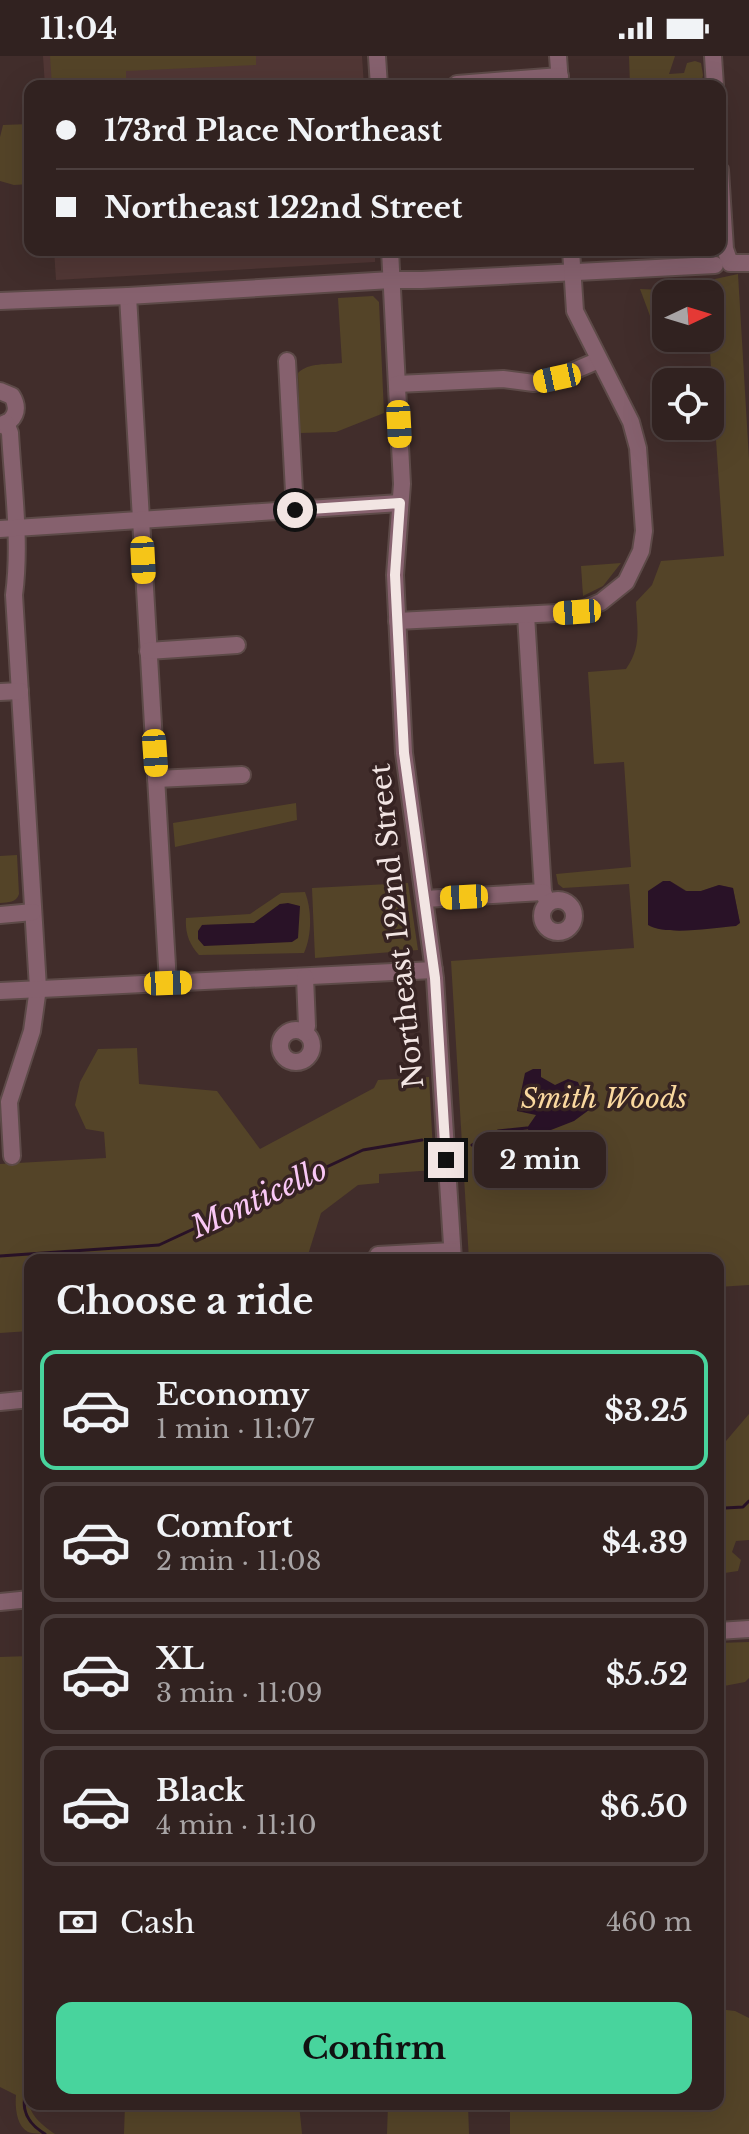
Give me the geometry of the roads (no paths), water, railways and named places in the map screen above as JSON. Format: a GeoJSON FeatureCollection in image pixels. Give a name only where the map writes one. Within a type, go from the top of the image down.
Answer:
{"type":"FeatureCollection","features":[{"type":"Feature","properties":{"kind":"street"},"geometry":{"type":"LineString","coordinates":[[377,56],[379,80]]}},
{"type":"Feature","properties":{"kind":"street"},"geometry":{"type":"LineString","coordinates":[[558,56],[560,80]]}},
{"type":"Feature","properties":{"kind":"street"},"geometry":{"type":"LineString","coordinates":[[713,56],[715,80]]}},
{"type":"Feature","properties":{"kind":"street","name":"Northeast 122nd Street"},"geometry":{"type":"LineString","coordinates":[[390,256],[402,484],[395,575],[404,753],[434,970],[452,1254]]}},
{"type":"Feature","properties":{"kind":"street"},"geometry":{"type":"LineString","coordinates":[[397,621],[577,612],[601,602],[626,582],[641,551],[644,531],[638,448],[631,422],[575,311],[571,256]]}},
{"type":"Feature","properties":{"kind":"street"},"geometry":{"type":"LineString","coordinates":[[722,264],[724,256]]}},
{"type":"Feature","properties":{"kind":"street"},"geometry":{"type":"LineString","coordinates":[[0,301],[749,263]]}},
{"type":"Feature","properties":{"kind":"street"},"geometry":{"type":"LineString","coordinates":[[128,296],[168,983]]}},
{"type":"Feature","properties":{"kind":"street"},"geometry":{"type":"LineString","coordinates":[[397,384],[503,379],[534,383],[557,378],[599,360]]}},
{"type":"Feature","properties":{"kind":"street"},"geometry":{"type":"LineString","coordinates":[[287,361],[295,510]]}},
{"type":"Feature","properties":{"kind":"street"},"geometry":{"type":"LineString","coordinates":[[0,391],[12,396],[16,406],[14,416],[3,424],[10,433],[8,529],[18,567],[14,595],[38,988],[32,1031],[9,1102],[12,1156]]}},
{"type":"Feature","properties":{"kind":"street"},"geometry":{"type":"LineString","coordinates":[[8,529],[400,503]]}},
{"type":"Feature","properties":{"kind":"street"},"geometry":{"type":"LineString","coordinates":[[425,899],[546,897],[526,615]]}},
{"type":"Feature","properties":{"kind":"street"},"geometry":{"type":"LineString","coordinates":[[148,651],[237,645]]}},
{"type":"Feature","properties":{"kind":"street"},"geometry":{"type":"LineString","coordinates":[[0,692],[20,691]]}},
{"type":"Feature","properties":{"kind":"street"},"geometry":{"type":"LineString","coordinates":[[156,779],[242,775]]}},
{"type":"Feature","properties":{"kind":"street"},"geometry":{"type":"LineString","coordinates":[[0,915],[33,912]]}},
{"type":"Feature","properties":{"kind":"street"},"geometry":{"type":"LineString","coordinates":[[0,991],[434,970]]}},
{"type":"Feature","properties":{"kind":"street"},"geometry":{"type":"LineString","coordinates":[[305,977],[305,1033]]}},
{"type":"Feature","properties":{"kind":"street"},"geometry":{"type":"LineString","coordinates":[[0,1402],[24,1400]]}},
{"type":"Feature","properties":{"kind":"street"},"geometry":{"type":"LineString","coordinates":[[0,1602],[24,1600]]}},
{"type":"Feature","properties":{"kind":"street"},"geometry":{"type":"LineString","coordinates":[[724,1631],[749,1629]]}},
{"type":"Feature","properties":{"kind":"waterway","name":"Monticello"},"geometry":{"type":"LineString","coordinates":[[472,1145],[498,1131],[527,1128]]}},
{"type":"Feature","properties":{"kind":"waterway","name":"Monticello"},"geometry":{"type":"LineString","coordinates":[[29,1254],[159,1245],[363,1150],[422,1140]]}},
{"type":"Feature","properties":{"kind":"waterway","name":"Monticello"},"geometry":{"type":"LineString","coordinates":[[0,1256],[24,1254]]}},
{"type":"Feature","properties":{"kind":"waterway"},"geometry":{"type":"LineString","coordinates":[[724,1509],[743,1507],[749,1501]]}},
{"type":"Feature","properties":{"kind":"waterway"},"geometry":{"type":"LineString","coordinates":[[25,2110],[31,2122],[45,2134]]}},
{"type":"Feature","properties":{"kind":"park label","name":"Smith Woods"},"geometry":{"type":"Point","coordinates":[604,1098]}}]}
